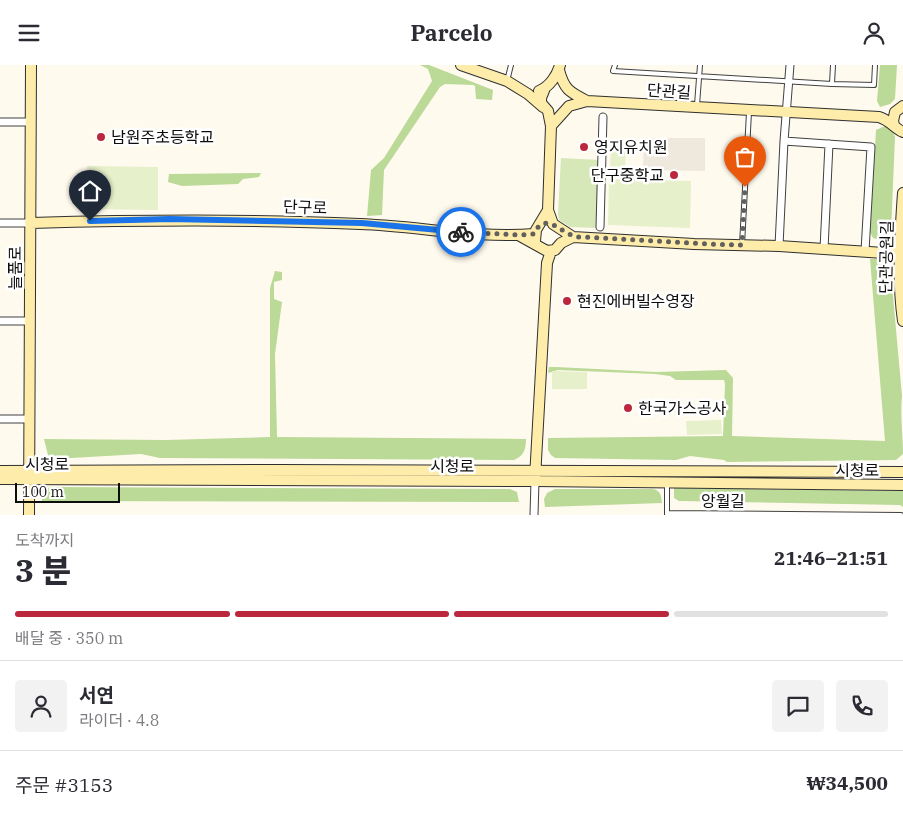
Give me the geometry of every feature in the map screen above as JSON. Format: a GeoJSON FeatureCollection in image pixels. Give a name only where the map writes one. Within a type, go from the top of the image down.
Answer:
{"type":"FeatureCollection","features":[{"type":"Feature","properties":{"kind":"street","name":"늘품로"},"geometry":{"type":"LineString","coordinates":[[29,515],[31,65]]}},
{"type":"Feature","properties":{"kind":"street"},"geometry":{"type":"LineString","coordinates":[[463,65],[507,81],[554,114],[587,101]]}},
{"type":"Feature","properties":{"kind":"street"},"geometry":{"type":"LineString","coordinates":[[779,246],[790,65]]}},
{"type":"Feature","properties":{"kind":"street"},"geometry":{"type":"LineString","coordinates":[[534,515],[547,263],[541,241],[548,210],[551,126],[541,98],[560,67]]}},
{"type":"Feature","properties":{"kind":"street"},"geometry":{"type":"LineString","coordinates":[[551,126],[566,109],[571,97],[560,67]]}},
{"type":"Feature","properties":{"kind":"street"},"geometry":{"type":"LineString","coordinates":[[528,94],[554,83],[567,88],[587,101]]}},
{"type":"Feature","properties":{"kind":"street","name":"단관길"},"geometry":{"type":"LineString","coordinates":[[587,101],[879,117]]}},
{"type":"Feature","properties":{"kind":"street"},"geometry":{"type":"LineString","coordinates":[[879,117],[901,106]]}},
{"type":"Feature","properties":{"kind":"street"},"geometry":{"type":"LineString","coordinates":[[900,131],[893,116],[901,106]]}},
{"type":"Feature","properties":{"kind":"street"},"geometry":{"type":"LineString","coordinates":[[600,227],[603,117]]}},
{"type":"Feature","properties":{"kind":"street"},"geometry":{"type":"LineString","coordinates":[[879,117],[888,120],[900,131]]}},
{"type":"Feature","properties":{"kind":"street"},"geometry":{"type":"LineString","coordinates":[[0,122],[31,122]]}},
{"type":"Feature","properties":{"kind":"street"},"geometry":{"type":"LineString","coordinates":[[784,141],[871,147],[865,251]]}},
{"type":"Feature","properties":{"kind":"street"},"geometry":{"type":"LineString","coordinates":[[824,249],[828,144]]}},
{"type":"Feature","properties":{"kind":"street","name":"단관공원길"},"geometry":{"type":"LineString","coordinates":[[903,193],[899,254],[900,299],[903,321]]}},
{"type":"Feature","properties":{"kind":"street"},"geometry":{"type":"LineString","coordinates":[[548,210],[556,227],[562,234],[561,243]]}},
{"type":"Feature","properties":{"kind":"street","name":"단구로"},"geometry":{"type":"LineString","coordinates":[[30,223],[170,219],[362,223],[519,235],[541,241],[544,224],[556,227]]}},
{"type":"Feature","properties":{"kind":"street"},"geometry":{"type":"LineString","coordinates":[[0,223],[30,223]]}},
{"type":"Feature","properties":{"kind":"street"},"geometry":{"type":"LineString","coordinates":[[556,227],[573,237],[694,244],[779,246],[899,254]]}},
{"type":"Feature","properties":{"kind":"street"},"geometry":{"type":"LineString","coordinates":[[541,241],[559,247],[561,243],[573,237]]}},
{"type":"Feature","properties":{"kind":"street"},"geometry":{"type":"LineString","coordinates":[[0,321],[29,321]]}},
{"type":"Feature","properties":{"kind":"street"},"geometry":{"type":"LineString","coordinates":[[0,419],[29,419]]}},
{"type":"Feature","properties":{"kind":"street","name":"시청로"},"geometry":{"type":"LineString","coordinates":[[0,471],[28,475],[535,476],[903,472]]}},
{"type":"Feature","properties":{"kind":"street","name":"시청로"},"geometry":{"type":"LineString","coordinates":[[0,479],[28,475]]}},
{"type":"Feature","properties":{"kind":"street","name":"시청로"},"geometry":{"type":"LineString","coordinates":[[535,476],[667,483],[903,485]]}},
{"type":"Feature","properties":{"kind":"lane"},"geometry":{"type":"LineString","coordinates":[[507,81],[511,65]]}},
{"type":"Feature","properties":{"kind":"lane"},"geometry":{"type":"LineString","coordinates":[[615,65],[613,71],[874,85],[875,65]]}},
{"type":"Feature","properties":{"kind":"lane"},"geometry":{"type":"LineString","coordinates":[[697,108],[700,65]]}},
{"type":"Feature","properties":{"kind":"lane"},"geometry":{"type":"LineString","coordinates":[[832,84],[833,65]]}},
{"type":"Feature","properties":{"kind":"lane"},"geometry":{"type":"LineString","coordinates":[[742,245],[749,109]]}},
{"type":"Feature","properties":{"kind":"lane"},"geometry":{"type":"LineString","coordinates":[[667,483],[667,514]]}},
{"type":"Feature","properties":{"kind":"lane","name":"앙월길"},"geometry":{"type":"LineString","coordinates":[[667,514],[901,515]]}},
{"type":"Feature","properties":{"kind":"green space"},"geometry":{"type":"Polygon","coordinates":[[[420,65],[429,65],[493,90],[492,100],[476,99],[475,86],[473,85],[445,84],[440,87],[384,170],[382,215],[367,216],[371,170],[384,158],[432,81],[428,69],[420,65]]]}},
{"type":"Feature","properties":{"kind":"green space"},"geometry":{"type":"Polygon","coordinates":[[[880,65],[897,65],[895,99],[890,104],[880,107],[877,101],[880,65]]]}},
{"type":"Feature","properties":{"kind":"green space"},"geometry":{"type":"Polygon","coordinates":[[[885,126],[893,132],[895,137],[891,232],[886,238],[879,239],[873,238],[870,232],[876,130],[885,126]]]}},
{"type":"Feature","properties":{"kind":"green space"},"geometry":{"type":"Polygon","coordinates":[[[611,141],[626,141],[625,175],[610,175],[611,141]]]}},
{"type":"Feature","properties":{"kind":"green space"},"geometry":{"type":"Polygon","coordinates":[[[561,158],[600,160],[598,228],[570,227],[559,220],[561,158]]]}},
{"type":"Feature","properties":{"kind":"green space"},"geometry":{"type":"Polygon","coordinates":[[[87,166],[158,167],[158,210],[86,209],[87,166]]]}},
{"type":"Feature","properties":{"kind":"green space"},"geometry":{"type":"Polygon","coordinates":[[[261,173],[259,177],[243,179],[238,184],[182,186],[168,182],[169,174],[261,173]]]}},
{"type":"Feature","properties":{"kind":"green space"},"geometry":{"type":"Polygon","coordinates":[[[609,179],[691,181],[690,228],[608,225],[609,179]]]}},
{"type":"Feature","properties":{"kind":"green space"},"geometry":{"type":"Polygon","coordinates":[[[870,259],[878,259],[886,264],[893,296],[902,396],[903,454],[896,460],[727,462],[690,456],[676,460],[555,458],[551,455],[548,450],[548,438],[723,436],[725,384],[724,380],[676,380],[670,376],[655,374],[558,370],[548,373],[549,367],[656,372],[726,370],[733,378],[732,436],[885,441],[870,259]]]}},
{"type":"Feature","properties":{"kind":"green space"},"geometry":{"type":"Polygon","coordinates":[[[275,271],[282,272],[282,280],[274,282],[274,299],[282,302],[275,354],[277,437],[526,439],[525,449],[522,454],[514,460],[160,458],[141,454],[54,459],[48,455],[44,439],[166,440],[270,437],[270,288],[275,271]]]}},
{"type":"Feature","properties":{"kind":"green space"},"geometry":{"type":"Polygon","coordinates":[[[552,371],[587,372],[587,389],[552,389],[552,371]]]}},
{"type":"Feature","properties":{"kind":"green space"},"geometry":{"type":"Polygon","coordinates":[[[721,420],[722,434],[687,435],[686,421],[721,420]]]}},
{"type":"Feature","properties":{"kind":"green space"},"geometry":{"type":"Polygon","coordinates":[[[52,487],[510,489],[517,492],[519,502],[42,501],[41,493],[44,489],[52,487]]]}},
{"type":"Feature","properties":{"kind":"green space"},"geometry":{"type":"Polygon","coordinates":[[[674,488],[903,491],[903,507],[900,505],[679,501],[674,498],[674,488]]]}},
{"type":"Feature","properties":{"kind":"green space"},"geometry":{"type":"Polygon","coordinates":[[[555,489],[653,489],[660,494],[662,503],[545,507],[544,499],[547,493],[555,489]]]}},
{"type":"Feature","properties":{"kind":"shaded area"},"geometry":{"type":"Polygon","coordinates":[[[644,138],[705,138],[705,171],[643,170],[644,138]]]}},
{"type":"Feature","properties":{"kind":"way so far"},"geometry":{"type":"LineString","coordinates":[[461,232],[534,234],[540,226],[548,223],[557,226],[560,230],[573,237],[742,245],[745,187]]}},
{"type":"Feature","properties":{"kind":"place","name":"남원주초등학교"},"geometry":{"type":"Point","coordinates":[101,137]}},
{"type":"Feature","properties":{"kind":"place","name":"영지유치원"},"geometry":{"type":"Point","coordinates":[584,147]}},
{"type":"Feature","properties":{"kind":"place","name":"단구중학교"},"geometry":{"type":"Point","coordinates":[674,175]}},
{"type":"Feature","properties":{"kind":"place","name":"현진에버빌수영장"},"geometry":{"type":"Point","coordinates":[567,301]}},
{"type":"Feature","properties":{"kind":"place","name":"한국가스공사"},"geometry":{"type":"Point","coordinates":[628,408]}},
{"type":"Feature","properties":{"kind":"route"},"geometry":{"type":"LineString","coordinates":[[90,221],[170,219],[362,223],[461,232]]}}]}
